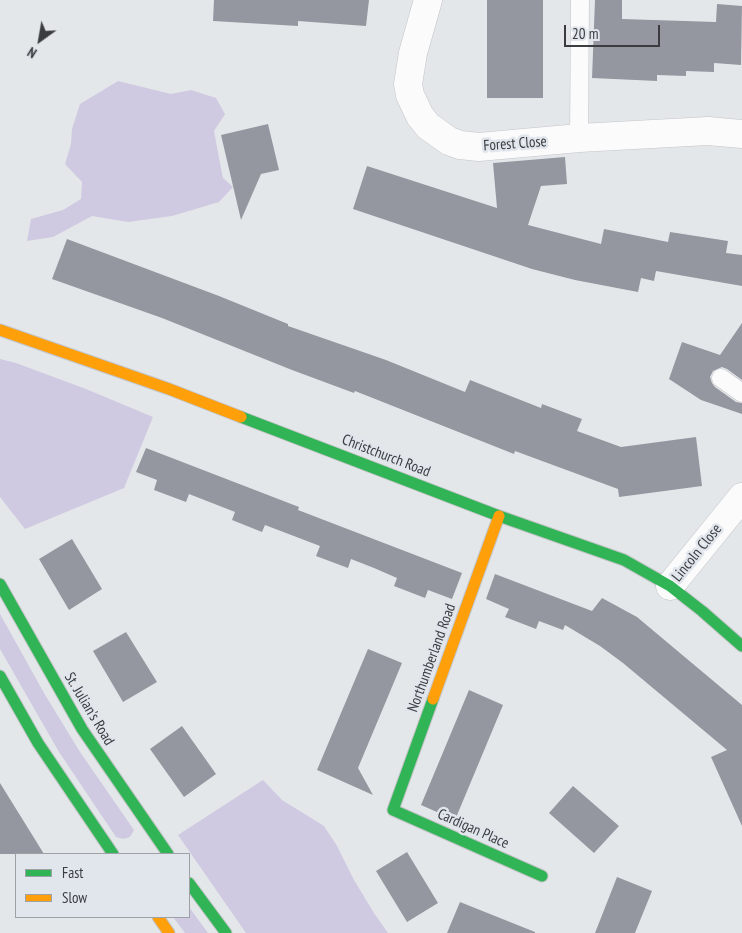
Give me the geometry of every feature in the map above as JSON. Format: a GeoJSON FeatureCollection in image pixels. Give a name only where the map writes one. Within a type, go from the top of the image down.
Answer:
{"type":"FeatureCollection","features":[{"type":"Feature","properties":{"kind":"street","name":"Forest Close"},"geometry":{"type":"LineString","coordinates":[[428,0],[415,45],[408,84],[414,106],[428,126],[439,136],[449,141],[460,145],[479,147],[579,138],[708,131],[742,134]]}},
{"type":"Feature","properties":{"kind":"street","name":"Christchurch Road"},"geometry":{"type":"LineString","coordinates":[[0,330],[169,389],[499,516],[624,560],[670,586],[742,646]]}},
{"type":"Feature","properties":{"kind":"street","name":"Lincoln Close"},"geometry":{"type":"LineString","coordinates":[[670,586],[742,497]]}},
{"type":"Feature","properties":{"kind":"street","name":"Northumberland Road"},"geometry":{"type":"LineString","coordinates":[[393,810],[499,516]]}},
{"type":"Feature","properties":{"kind":"street","name":"St. Julian's Road"},"geometry":{"type":"LineString","coordinates":[[0,584],[82,730],[157,846],[167,853]]}},
{"type":"Feature","properties":{"kind":"street"},"geometry":{"type":"LineString","coordinates":[[0,676],[38,743],[113,853]]}},
{"type":"Feature","properties":{"kind":"street","name":"Cardigan Place"},"geometry":{"type":"LineString","coordinates":[[393,810],[542,876]]}},
{"type":"Feature","properties":{"kind":"street"},"geometry":{"type":"LineString","coordinates":[[190,884],[226,933]]}},
{"type":"Feature","properties":{"kind":"street"},"geometry":{"type":"LineString","coordinates":[[159,918],[169,933]]}},
{"type":"Feature","properties":{"kind":"lane"},"geometry":{"type":"LineString","coordinates":[[579,138],[580,0]]}},
{"type":"Feature","properties":{"kind":"lane"},"geometry":{"type":"LineString","coordinates":[[721,378],[742,392]]}},
{"type":"Feature","properties":{"kind":"shaded area"},"geometry":{"type":"Polygon","coordinates":[[[118,81],[171,94],[191,90],[216,98],[225,114],[214,131],[219,158],[223,178],[233,187],[219,202],[172,216],[128,222],[92,216],[53,237],[27,241],[31,219],[63,210],[81,199],[82,182],[65,164],[71,144],[72,129],[80,104],[118,81]]]}},
{"type":"Feature","properties":{"kind":"shaded area"},"geometry":{"type":"Polygon","coordinates":[[[0,359],[86,389],[153,417],[124,488],[25,529],[0,497],[0,359]]]}},
{"type":"Feature","properties":{"kind":"shaded area"},"geometry":{"type":"Polygon","coordinates":[[[0,614],[44,693],[80,752],[134,830],[130,837],[123,839],[116,837],[59,752],[0,649],[0,614]]]}},
{"type":"Feature","properties":{"kind":"shaded area"},"geometry":{"type":"Polygon","coordinates":[[[263,780],[282,800],[324,826],[337,846],[354,880],[388,933],[246,933],[178,835],[263,780]]]}},
{"type":"Feature","properties":{"kind":"shaded area"},"geometry":{"type":"Polygon","coordinates":[[[190,908],[208,933],[185,933],[174,918],[190,918],[190,908]]]}},
{"type":"Feature","properties":{"kind":"building"},"geometry":{"type":"Polygon","coordinates":[[[214,0],[369,0],[366,26],[298,21],[298,26],[213,21],[214,0]]]}},
{"type":"Feature","properties":{"kind":"building"},"geometry":{"type":"Polygon","coordinates":[[[487,0],[543,0],[543,98],[487,98],[487,0]]]}},
{"type":"Feature","properties":{"kind":"building"},"geometry":{"type":"Polygon","coordinates":[[[595,0],[622,0],[622,19],[716,22],[717,4],[742,6],[741,65],[714,63],[714,72],[686,71],[686,76],[657,75],[657,81],[592,78],[595,0]]]}},
{"type":"Feature","properties":{"kind":"building"},"geometry":{"type":"Polygon","coordinates":[[[268,124],[279,170],[261,174],[241,220],[221,135],[268,124]]]}},
{"type":"Feature","properties":{"kind":"building"},"geometry":{"type":"Polygon","coordinates":[[[565,157],[567,184],[541,186],[528,225],[601,244],[604,229],[668,242],[670,232],[728,241],[726,253],[742,255],[742,286],[656,271],[654,281],[641,278],[638,292],[575,280],[532,269],[353,209],[367,166],[497,208],[493,163],[565,157]]]}},
{"type":"Feature","properties":{"kind":"building"},"geometry":{"type":"Polygon","coordinates":[[[67,239],[219,296],[288,324],[288,326],[386,360],[465,392],[470,380],[541,408],[542,404],[582,419],[577,431],[621,447],[696,437],[702,486],[619,497],[618,489],[515,451],[514,454],[355,391],[354,393],[162,318],[52,279],[67,239]]]}},
{"type":"Feature","properties":{"kind":"building"},"geometry":{"type":"Polygon","coordinates":[[[742,323],[742,380],[722,367],[713,371],[710,377],[715,387],[736,402],[742,403],[742,414],[701,400],[669,379],[682,342],[720,355],[742,323]]]}},
{"type":"Feature","properties":{"kind":"building"},"geometry":{"type":"Polygon","coordinates":[[[146,448],[299,507],[298,510],[462,573],[452,599],[428,590],[425,598],[394,586],[397,578],[351,559],[348,568],[316,556],[320,546],[265,525],[262,532],[232,520],[235,512],[189,494],[186,502],[154,490],[157,480],[136,472],[146,448]]]}},
{"type":"Feature","properties":{"kind":"building"},"geometry":{"type":"Polygon","coordinates":[[[72,539],[102,589],[69,610],[39,559],[72,539]]]}},
{"type":"Feature","properties":{"kind":"building"},"geometry":{"type":"Polygon","coordinates":[[[495,574],[592,611],[602,598],[637,617],[742,705],[742,826],[711,757],[727,750],[623,663],[600,646],[565,625],[563,630],[539,621],[536,629],[505,617],[509,609],[486,599],[495,574]]]}},
{"type":"Feature","properties":{"kind":"building"},"geometry":{"type":"Polygon","coordinates":[[[126,632],[157,682],[123,702],[93,651],[126,632]]]}},
{"type":"Feature","properties":{"kind":"building"},"geometry":{"type":"Polygon","coordinates":[[[368,649],[402,663],[358,768],[373,795],[317,770],[368,649]]]}},
{"type":"Feature","properties":{"kind":"building"},"geometry":{"type":"Polygon","coordinates":[[[469,690],[503,705],[455,820],[421,805],[469,690]]]}},
{"type":"Feature","properties":{"kind":"building"},"geometry":{"type":"Polygon","coordinates":[[[182,726],[216,774],[184,797],[150,749],[182,726]]]}},
{"type":"Feature","properties":{"kind":"building"},"geometry":{"type":"Polygon","coordinates":[[[0,783],[43,853],[0,854],[0,783]]]}},
{"type":"Feature","properties":{"kind":"building"},"geometry":{"type":"Polygon","coordinates":[[[573,786],[619,826],[594,853],[549,813],[573,786]]]}},
{"type":"Feature","properties":{"kind":"building"},"geometry":{"type":"Polygon","coordinates":[[[407,852],[438,903],[407,922],[376,871],[407,852]]]}},
{"type":"Feature","properties":{"kind":"building"},"geometry":{"type":"Polygon","coordinates":[[[617,877],[652,891],[635,933],[595,933],[617,877]]]}},
{"type":"Feature","properties":{"kind":"building"},"geometry":{"type":"Polygon","coordinates":[[[460,902],[535,932],[535,933],[447,933],[460,902]]]}},
{"type":"Feature","properties":{"kind":"traffic: fast"},"geometry":{"type":"LineString","coordinates":[[241,417],[499,516],[624,560],[670,586],[742,646]]}},
{"type":"Feature","properties":{"kind":"traffic: fast"},"geometry":{"type":"LineString","coordinates":[[0,584],[82,729],[167,853]]}},
{"type":"Feature","properties":{"kind":"traffic: fast"},"geometry":{"type":"LineString","coordinates":[[0,676],[38,743],[112,853]]}},
{"type":"Feature","properties":{"kind":"traffic: fast"},"geometry":{"type":"LineString","coordinates":[[433,699],[393,810],[542,876]]}},
{"type":"Feature","properties":{"kind":"traffic: fast"},"geometry":{"type":"LineString","coordinates":[[190,884],[226,933]]}},
{"type":"Feature","properties":{"kind":"traffic: slow"},"geometry":{"type":"LineString","coordinates":[[0,330],[169,389],[241,417]]}},
{"type":"Feature","properties":{"kind":"traffic: slow"},"geometry":{"type":"LineString","coordinates":[[433,699],[499,516]]}},
{"type":"Feature","properties":{"kind":"traffic: slow"},"geometry":{"type":"LineString","coordinates":[[159,918],[169,933]]}}]}
